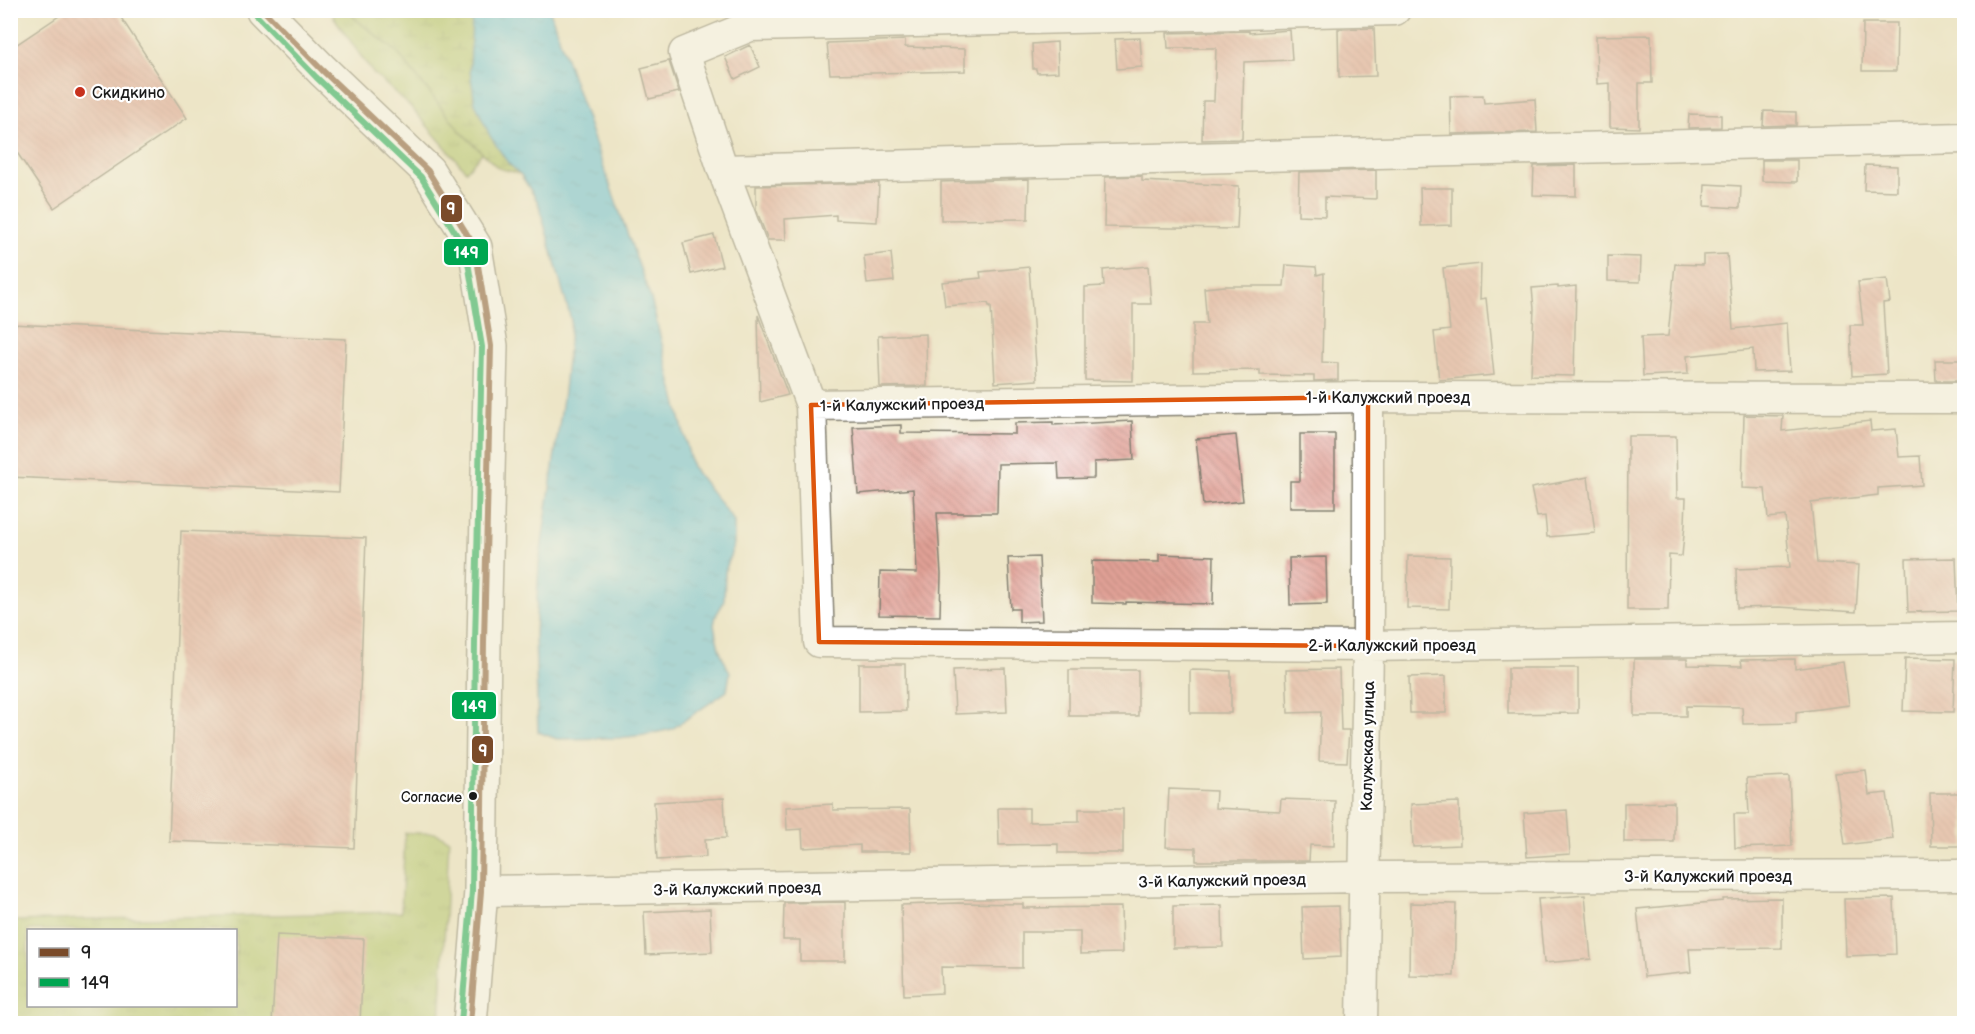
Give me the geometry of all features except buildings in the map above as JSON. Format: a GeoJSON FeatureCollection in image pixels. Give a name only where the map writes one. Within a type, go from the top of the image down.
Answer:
{"type":"FeatureCollection","features":[{"type":"Feature","properties":{"kind":"street"},"geometry":{"type":"LineString","coordinates":[[263,10],[428,171],[475,247],[491,346],[480,891],[470,1023]]}},
{"type":"Feature","properties":{"kind":"street"},"geometry":{"type":"LineString","coordinates":[[811,405],[723,170],[684,53],[750,26],[1395,10]]}},
{"type":"Feature","properties":{"kind":"street"},"geometry":{"type":"LineString","coordinates":[[723,170],[1965,138]]}},
{"type":"Feature","properties":{"kind":"street","name":"1-й Калужский проезд"},"geometry":{"type":"LineString","coordinates":[[811,405],[1368,397],[1965,398]]}},
{"type":"Feature","properties":{"kind":"street","name":"Калужская улица"},"geometry":{"type":"LineString","coordinates":[[1362,1023],[1368,646],[1368,397]]}},
{"type":"Feature","properties":{"kind":"street","name":"2-й Калужский проезд"},"geometry":{"type":"LineString","coordinates":[[811,405],[819,642],[1368,646],[1965,637]]}},
{"type":"Feature","properties":{"kind":"street","name":"3-й Калужский проезд"},"geometry":{"type":"LineString","coordinates":[[480,891],[1365,878],[1965,875]]}},
{"type":"Feature","properties":{"kind":"highlighted area"},"geometry":{"type":"Polygon","coordinates":[[[1368,397],[1368,646],[819,642],[811,405],[1368,397]]]}},
{"type":"Feature","properties":{"kind":"green space"},"geometry":{"type":"Polygon","coordinates":[[[334,11],[377,11],[459,109],[482,153],[466,171],[411,107],[372,72],[333,16],[334,11]]]}},
{"type":"Feature","properties":{"kind":"green space"},"geometry":{"type":"Polygon","coordinates":[[[352,11],[470,11],[472,41],[508,163],[521,174],[498,168],[461,132],[397,52],[353,17],[352,11]]]}},
{"type":"Feature","properties":{"kind":"green space"},"geometry":{"type":"Polygon","coordinates":[[[405,833],[436,833],[449,840],[440,1023],[11,1023],[10,921],[401,912],[405,833]]]}},
{"type":"Feature","properties":{"kind":"water"},"geometry":{"type":"Polygon","coordinates":[[[470,11],[550,11],[651,299],[692,467],[734,521],[734,544],[725,572],[724,602],[716,615],[714,625],[719,649],[730,673],[727,691],[672,729],[618,738],[557,739],[538,732],[535,634],[539,564],[564,391],[571,320],[538,202],[521,175],[508,163],[490,136],[475,103],[470,71],[472,17],[470,11]]]}},
{"type":"Feature","properties":{"kind":"transit line","name":"9"},"geometry":{"type":"LineString","coordinates":[[263,10],[428,171],[475,247],[491,346],[481,891],[470,1024]]}},
{"type":"Feature","properties":{"kind":"transit line","name":"149"},"geometry":{"type":"LineString","coordinates":[[257,16],[316,77],[421,177],[466,250],[482,347],[472,891],[461,1023]]}},
{"type":"Feature","properties":{"kind":"place","name":"Скидкино"},"geometry":{"type":"Point","coordinates":[80,92]}},
{"type":"Feature","properties":{"kind":"place","name":"Согласие"},"geometry":{"type":"Point","coordinates":[473,796]}}]}
